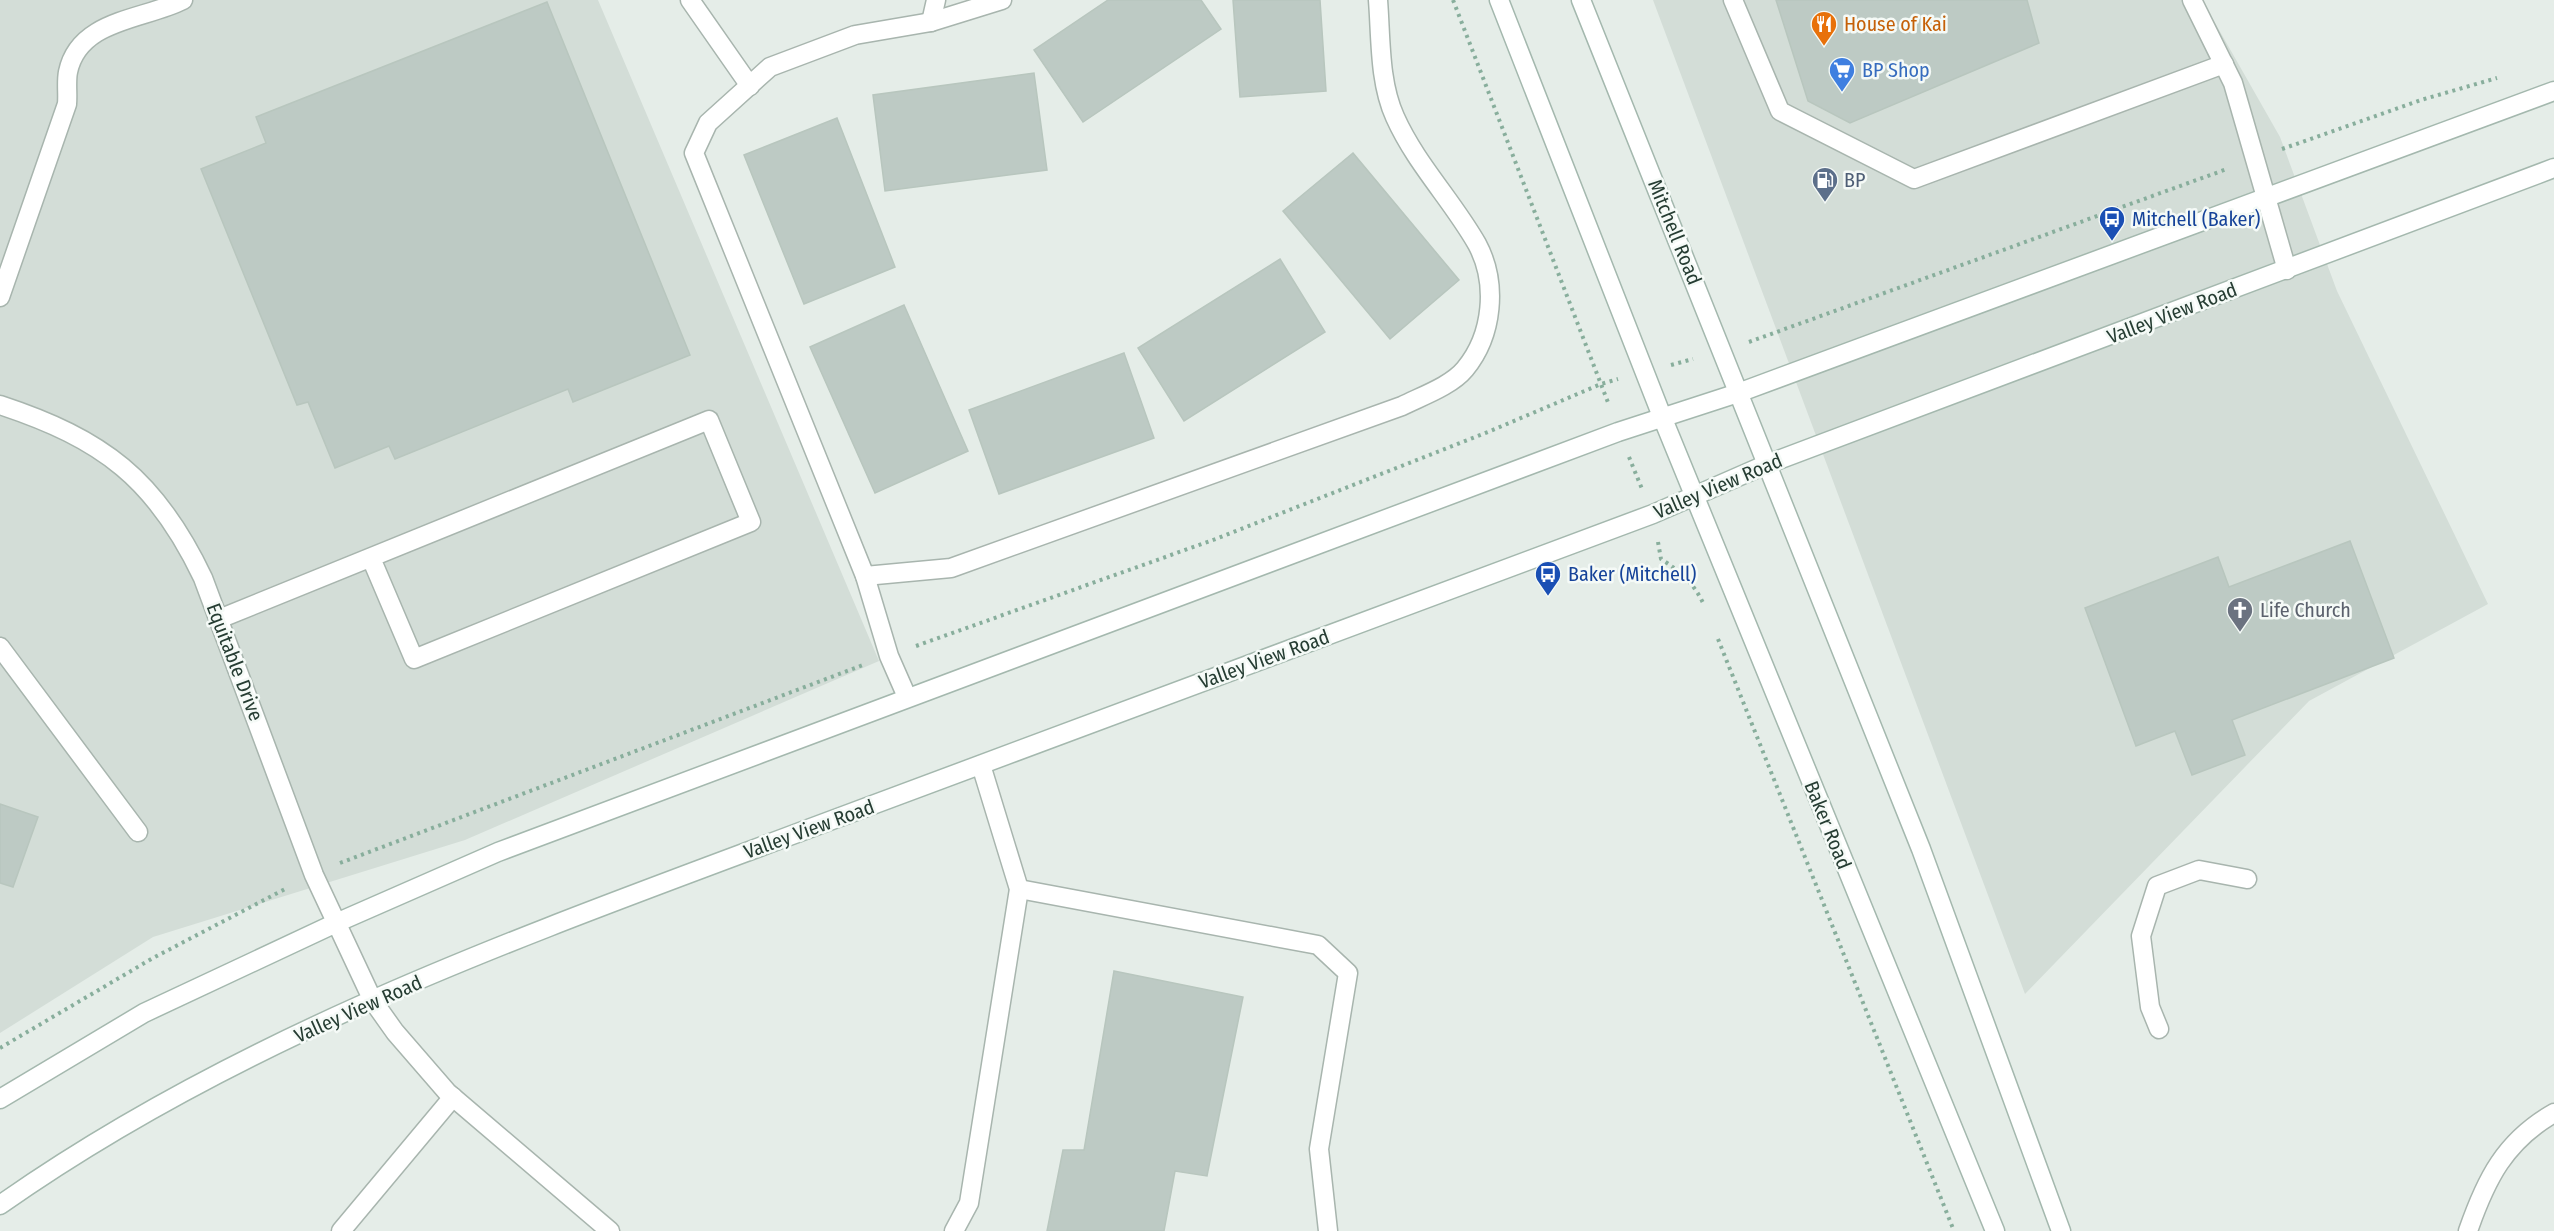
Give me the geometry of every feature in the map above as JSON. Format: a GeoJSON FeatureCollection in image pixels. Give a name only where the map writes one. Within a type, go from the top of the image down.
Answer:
{"type":"FeatureCollection","features":[{"type":"Feature","properties":{"kind":"main road"},"geometry":{"type":"LineString","coordinates":[[0,297],[68,104],[68,72],[77,49],[93,35],[121,21],[170,7],[183,0]]}},
{"type":"Feature","properties":{"kind":"main road"},"geometry":{"type":"LineString","coordinates":[[690,0],[750,86]]}},
{"type":"Feature","properties":{"kind":"main road"},"geometry":{"type":"LineString","coordinates":[[931,22],[936,0]]}},
{"type":"Feature","properties":{"kind":"main road"},"geometry":{"type":"LineString","coordinates":[[907,697],[889,656],[865,576],[694,153],[708,123],[770,67],[855,34],[931,22],[1002,0]]}},
{"type":"Feature","properties":{"kind":"main road"},"geometry":{"type":"LineString","coordinates":[[865,576],[951,568],[1402,406],[1436,390],[1465,370],[1487,331],[1491,288],[1478,245],[1426,172],[1395,117],[1386,88],[1378,0]]}},
{"type":"Feature","properties":{"kind":"main road"},"geometry":{"type":"LineString","coordinates":[[1499,0],[1596,253],[1646,372],[1663,419]]}},
{"type":"Feature","properties":{"kind":"main road","name":"Mitchell Road"},"geometry":{"type":"LineString","coordinates":[[1581,0],[1723,350],[1765,465]]}},
{"type":"Feature","properties":{"kind":"main road"},"geometry":{"type":"LineString","coordinates":[[1733,0],[1780,111],[1914,179],[2224,64]]}},
{"type":"Feature","properties":{"kind":"main road"},"geometry":{"type":"LineString","coordinates":[[2192,0],[2233,83],[2268,197],[2286,270]]}},
{"type":"Feature","properties":{"kind":"main road"},"geometry":{"type":"LineString","coordinates":[[0,1099],[144,1013],[336,922],[498,852],[1618,432],[1738,393],[2554,91]]}},
{"type":"Feature","properties":{"kind":"main road","name":"Valley View Road"},"geometry":{"type":"LineString","coordinates":[[0,1205],[116,1130],[259,1052],[373,1001],[566,920],[1653,514],[1765,465],[2554,168]]}},
{"type":"Feature","properties":{"kind":"main road","name":"Equitable Drive"},"geometry":{"type":"LineString","coordinates":[[0,405],[79,437],[124,466],[155,499],[184,538],[219,619],[314,874],[373,1001],[395,1032],[453,1097],[610,1231]]}},
{"type":"Feature","properties":{"kind":"main road","name":"Baker Road"},"geometry":{"type":"LineString","coordinates":[[1663,419],[1995,1231]]}},
{"type":"Feature","properties":{"kind":"main road"},"geometry":{"type":"LineString","coordinates":[[219,619],[709,420],[751,522],[414,659],[371,558]]}},
{"type":"Feature","properties":{"kind":"main road"},"geometry":{"type":"LineString","coordinates":[[1765,465],[1783,502],[1921,849],[2061,1231]]}},
{"type":"Feature","properties":{"kind":"main road"},"geometry":{"type":"LineString","coordinates":[[0,647],[138,832]]}},
{"type":"Feature","properties":{"kind":"main road"},"geometry":{"type":"LineString","coordinates":[[954,1231],[969,1203],[1019,889],[981,765]]}},
{"type":"Feature","properties":{"kind":"main road"},"geometry":{"type":"LineString","coordinates":[[2159,1029],[2150,1006],[2141,936],[2157,886],[2199,870],[2247,879]]}},
{"type":"Feature","properties":{"kind":"main road"},"geometry":{"type":"LineString","coordinates":[[1019,889],[1318,945],[1348,973],[1319,1149],[1328,1231]]}},
{"type":"Feature","properties":{"kind":"main road"},"geometry":{"type":"LineString","coordinates":[[341,1231],[453,1097]]}},
{"type":"Feature","properties":{"kind":"main road"},"geometry":{"type":"LineString","coordinates":[[2468,1231],[2497,1163],[2530,1126],[2554,1113]]}},
{"type":"Feature","properties":{"kind":"path"},"geometry":{"type":"LineString","coordinates":[[1453,0],[1618,432],[1653,514],[1661,559],[1683,572],[1696,588],[1706,608]]}},
{"type":"Feature","properties":{"kind":"path"},"geometry":{"type":"LineString","coordinates":[[0,1048],[153,958],[314,874],[368,850],[889,656],[1213,540],[1488,432],[1601,384],[1723,350],[2421,100],[2499,78]]}},
{"type":"Feature","properties":{"kind":"path"},"geometry":{"type":"LineString","coordinates":[[1714,629],[1954,1231]]}},
{"type":"Feature","properties":{"kind":"shaded area"},"geometry":{"type":"Polygon","coordinates":[[[0,0],[598,0],[879,661],[465,840],[153,937],[0,1033],[0,0]]]}},
{"type":"Feature","properties":{"kind":"shaded area"},"geometry":{"type":"Polygon","coordinates":[[[1653,0],[2202,0],[2280,137],[2337,291],[2488,604],[2309,701],[2025,994],[1653,0]]]}},
{"type":"Feature","properties":{"kind":"building"},"geometry":{"type":"Polygon","coordinates":[[[1108,0],[1201,0],[1221,29],[1083,122],[1034,50],[1108,0]]]}},
{"type":"Feature","properties":{"kind":"building"},"geometry":{"type":"Polygon","coordinates":[[[1233,0],[1320,0],[1326,91],[1240,97],[1233,0]]]}},
{"type":"Feature","properties":{"kind":"building"},"geometry":{"type":"Polygon","coordinates":[[[1776,0],[2027,0],[2039,43],[1850,123],[1808,101],[1776,0]]]}},
{"type":"Feature","properties":{"kind":"building"},"geometry":{"type":"Polygon","coordinates":[[[547,2],[690,355],[573,402],[568,389],[395,459],[389,446],[335,468],[308,402],[297,405],[201,169],[266,143],[256,117],[547,2]]]}},
{"type":"Feature","properties":{"kind":"building"},"geometry":{"type":"Polygon","coordinates":[[[1034,73],[1047,170],[885,191],[873,95],[1034,73]]]}},
{"type":"Feature","properties":{"kind":"building"},"geometry":{"type":"Polygon","coordinates":[[[837,118],[895,267],[804,304],[744,155],[837,118]]]}},
{"type":"Feature","properties":{"kind":"building"},"geometry":{"type":"Polygon","coordinates":[[[1353,153],[1459,280],[1390,339],[1283,211],[1353,153]]]}},
{"type":"Feature","properties":{"kind":"building"},"geometry":{"type":"Polygon","coordinates":[[[1280,259],[1325,332],[1184,421],[1138,348],[1280,259]]]}},
{"type":"Feature","properties":{"kind":"building"},"geometry":{"type":"Polygon","coordinates":[[[904,305],[968,451],[875,493],[810,347],[904,305]]]}},
{"type":"Feature","properties":{"kind":"building"},"geometry":{"type":"Polygon","coordinates":[[[1124,353],[1154,438],[999,494],[969,410],[1124,353]]]}},
{"type":"Feature","properties":{"kind":"building","name":"Life Church"},"geometry":{"type":"Polygon","coordinates":[[[2350,541],[2394,658],[2232,720],[2245,755],[2192,775],[2175,731],[2136,746],[2085,608],[2218,557],[2229,587],[2350,541]]]}},
{"type":"Feature","properties":{"kind":"building"},"geometry":{"type":"Polygon","coordinates":[[[0,804],[38,817],[13,887],[0,883],[0,804]]]}},
{"type":"Feature","properties":{"kind":"building"},"geometry":{"type":"Polygon","coordinates":[[[1114,971],[1243,997],[1207,1176],[1175,1171],[1164,1231],[1047,1231],[1063,1150],[1084,1150],[1114,971]]]}},
{"type":"Feature","properties":{"kind":"place","name":"House of Kai"},"geometry":{"type":"Point","coordinates":[1824,47]}},
{"type":"Feature","properties":{"kind":"place","name":"BP Shop"},"geometry":{"type":"Point","coordinates":[1842,93]}},
{"type":"Feature","properties":{"kind":"place","name":"BP"},"geometry":{"type":"Point","coordinates":[1825,203]}},
{"type":"Feature","properties":{"kind":"place","name":"Mitchell (Baker)"},"geometry":{"type":"Point","coordinates":[2112,242]}},
{"type":"Feature","properties":{"kind":"place","name":"Baker (Mitchell)"},"geometry":{"type":"Point","coordinates":[1548,597]}},
{"type":"Feature","properties":{"kind":"place","name":"Life Church"},"geometry":{"type":"Point","coordinates":[2240,633]}}]}
